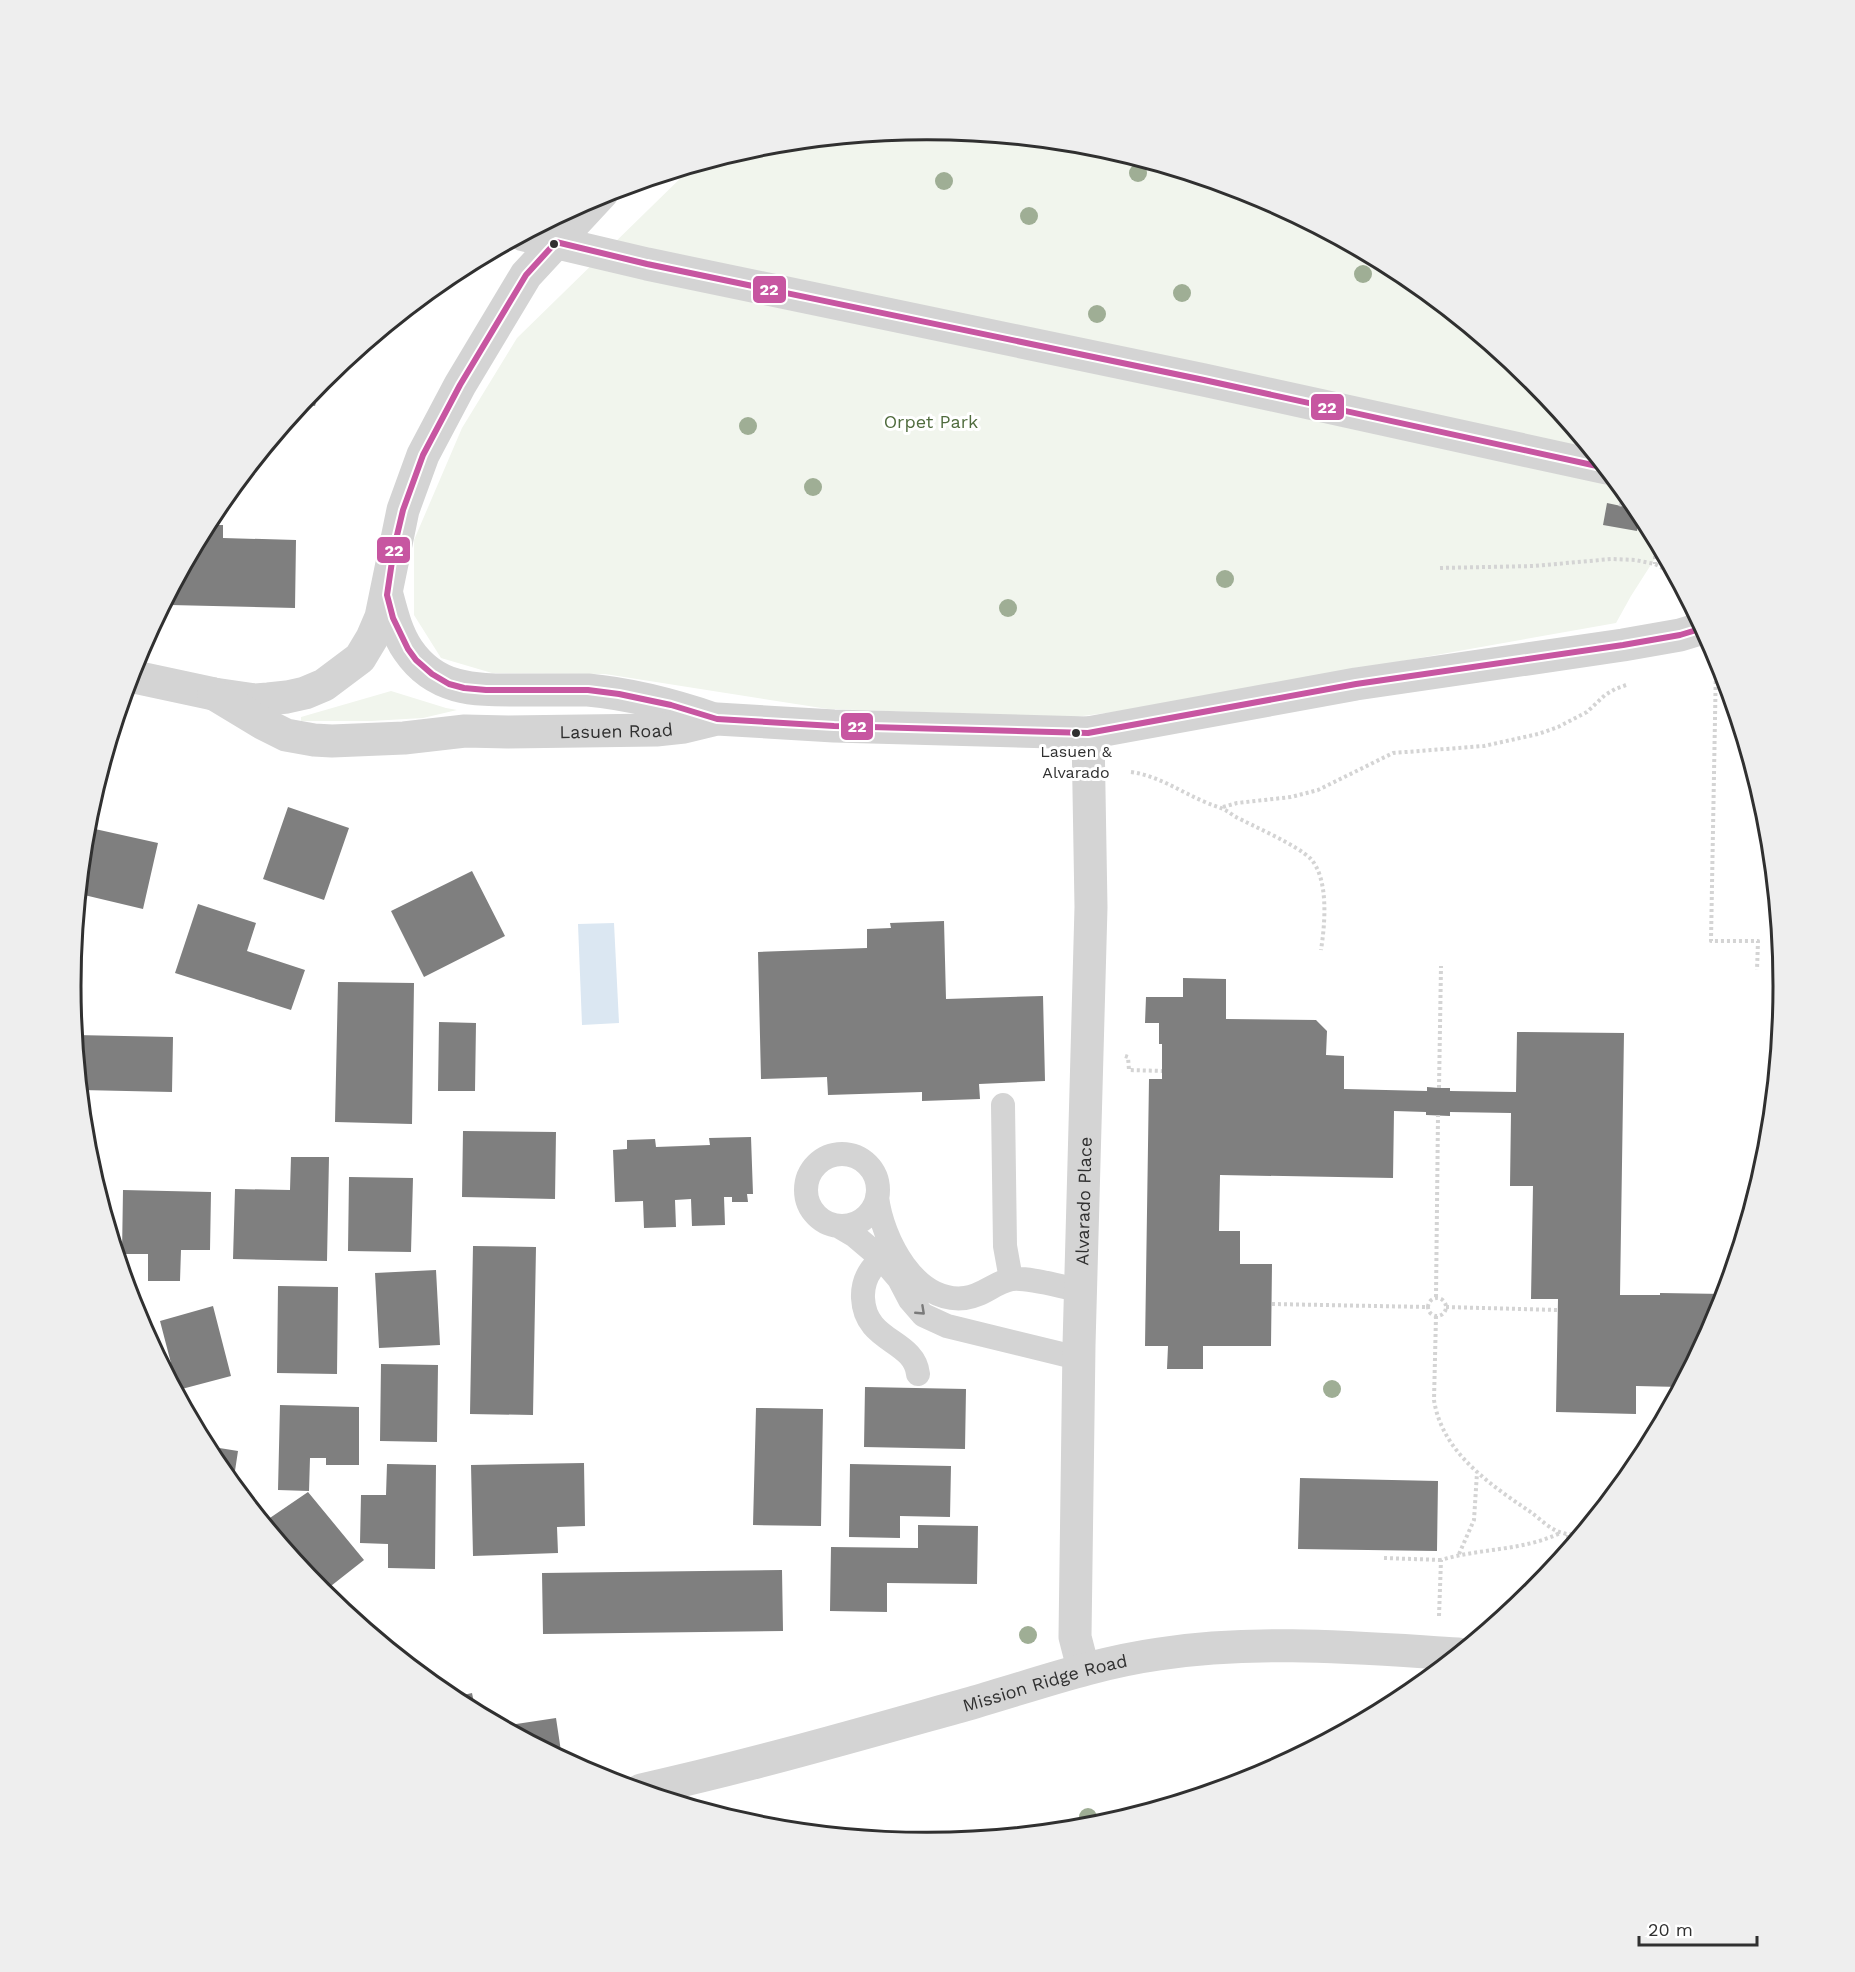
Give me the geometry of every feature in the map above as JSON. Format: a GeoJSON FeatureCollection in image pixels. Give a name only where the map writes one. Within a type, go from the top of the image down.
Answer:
{"type":"FeatureCollection","features":[{"type":"Feature","properties":{"kind":"street","name":"Lasuen Road"},"geometry":{"type":"LineString","coordinates":[[139,678],[214,694],[254,699],[287,698],[324,685],[360,658],[381,617],[403,510],[423,455],[460,384],[526,275],[583,214]]}},
{"type":"Feature","properties":{"kind":"street"},"geometry":{"type":"LineString","coordinates":[[534,237],[658,266],[1595,466]]}},
{"type":"Feature","properties":{"kind":"street"},"geometry":{"type":"LineString","coordinates":[[387,595],[393,618],[408,650],[432,674],[449,684],[486,690],[605,692],[670,705],[717,719]]}},
{"type":"Feature","properties":{"kind":"street","name":"Lasuen Road"},"geometry":{"type":"LineString","coordinates":[[214,694],[286,735],[323,741],[404,738],[465,731],[656,730],[684,727],[717,719],[834,726],[1088,733],[1356,684],[1634,643],[1696,631]]}},
{"type":"Feature","properties":{"kind":"street","name":"Alvarado Place"},"geometry":{"type":"LineString","coordinates":[[1083,1668],[1074,1637],[1078,1358],[1090,907],[1088,733]]}},
{"type":"Feature","properties":{"kind":"street","name":"Mission Ridge Road"},"geometry":{"type":"LineString","coordinates":[[653,1787],[821,1745],[1017,1690],[1083,1668],[1157,1654],[1234,1645],[1370,1648],[1449,1653]]}},
{"type":"Feature","properties":{"kind":"lane"},"geometry":{"type":"LineString","coordinates":[[1004,1105],[1005,1246],[1011,1279]]}},
{"type":"Feature","properties":{"kind":"lane"},"geometry":{"type":"LineString","coordinates":[[1078,1358],[934,1322],[923,1315],[915,1307],[887,1253],[878,1206],[877,1183],[872,1171],[864,1161],[852,1155],[839,1154],[826,1157],[808,1177],[806,1189],[808,1203],[815,1214],[825,1222],[838,1226],[855,1236],[887,1253],[900,1260],[916,1280],[938,1294],[952,1298],[966,1298],[981,1294],[1011,1279],[1030,1280],[1080,1290]]}},
{"type":"Feature","properties":{"kind":"lane"},"geometry":{"type":"LineString","coordinates":[[838,1226],[863,1219],[872,1209],[877,1197]]}},
{"type":"Feature","properties":{"kind":"lane"},"geometry":{"type":"LineString","coordinates":[[887,1253],[870,1270],[865,1280],[862,1293],[863,1309],[868,1320],[878,1332],[909,1354],[915,1361],[918,1374]]}},
{"type":"Feature","properties":{"kind":"path"},"geometry":{"type":"LineString","coordinates":[[1655,554],[1655,564]]}},
{"type":"Feature","properties":{"kind":"path"},"geometry":{"type":"LineString","coordinates":[[1440,568],[1534,566],[1611,559],[1635,560],[1663,567]]}},
{"type":"Feature","properties":{"kind":"path"},"geometry":{"type":"LineString","coordinates":[[1716,678],[1711,941],[1758,941],[1757,970]]}},
{"type":"Feature","properties":{"kind":"path"},"geometry":{"type":"LineString","coordinates":[[1223,807],[1237,803],[1291,797],[1318,790],[1393,753],[1484,746],[1538,734],[1558,727],[1587,712],[1615,689],[1627,685]]}},
{"type":"Feature","properties":{"kind":"path"},"geometry":{"type":"LineString","coordinates":[[1131,772],[1155,777],[1207,802],[1223,807],[1234,816],[1300,851],[1313,862],[1324,896],[1325,917],[1321,950]]}},
{"type":"Feature","properties":{"kind":"path"},"geometry":{"type":"LineString","coordinates":[[1439,1088],[1441,966]]}},
{"type":"Feature","properties":{"kind":"path"},"geometry":{"type":"LineString","coordinates":[[1129,1059],[1129,1070],[1162,1071]]}},
{"type":"Feature","properties":{"kind":"path"},"geometry":{"type":"LineString","coordinates":[[1436,1297],[1438,1115]]}},
{"type":"Feature","properties":{"kind":"path"},"geometry":{"type":"LineString","coordinates":[[1436,1297],[1443,1300],[1446,1307],[1443,1313],[1436,1316],[1430,1313],[1427,1307],[1430,1300],[1436,1297]]}},
{"type":"Feature","properties":{"kind":"path"},"geometry":{"type":"LineString","coordinates":[[1272,1304],[1427,1307]]}},
{"type":"Feature","properties":{"kind":"path"},"geometry":{"type":"LineString","coordinates":[[1446,1307],[1558,1310]]}},
{"type":"Feature","properties":{"kind":"path"},"geometry":{"type":"LineString","coordinates":[[1436,1316],[1434,1378],[1436,1410],[1446,1433],[1477,1473],[1560,1533],[1572,1534]]}},
{"type":"Feature","properties":{"kind":"path"},"geometry":{"type":"LineString","coordinates":[[1458,1554],[1474,1520],[1477,1473]]}},
{"type":"Feature","properties":{"kind":"path"},"geometry":{"type":"LineString","coordinates":[[1384,1558],[1441,1560],[1458,1554],[1548,1539],[1560,1533]]}},
{"type":"Feature","properties":{"kind":"path"},"geometry":{"type":"LineString","coordinates":[[1568,1534],[1568,1539]]}},
{"type":"Feature","properties":{"kind":"path"},"geometry":{"type":"LineString","coordinates":[[1439,1610],[1441,1560]]}},
{"type":"Feature","properties":{"kind":"green space","name":"Orpet Park"},"geometry":{"type":"Polygon","coordinates":[[[872,141],[983,141],[1093,156],[1147,168],[1200,184],[1251,204],[1351,253],[1398,282],[1443,314],[1526,387],[1599,471],[1657,556],[1616,623],[1121,711],[1075,717],[828,709],[605,674],[492,673],[441,658],[414,615],[414,540],[462,428],[517,338],[683,175],[762,156],[872,141]]]}},
{"type":"Feature","properties":{"kind":"green space"},"geometry":{"type":"Polygon","coordinates":[[[391,691],[457,710],[423,718],[301,721],[301,717],[391,691]]]}},
{"type":"Feature","properties":{"kind":"shaded area"},"geometry":{"type":"Polygon","coordinates":[[[614,923],[619,1023],[582,1025],[578,924],[614,923]]]}},
{"type":"Feature","properties":{"kind":"building"},"geometry":{"type":"Polygon","coordinates":[[[1607,503],[1624,507],[1638,526],[1637,531],[1603,525],[1607,503]]]}},
{"type":"Feature","properties":{"kind":"building"},"geometry":{"type":"Polygon","coordinates":[[[218,525],[223,525],[223,538],[296,540],[295,608],[172,605],[194,563],[218,525]]]}},
{"type":"Feature","properties":{"kind":"building"},"geometry":{"type":"Polygon","coordinates":[[[288,807],[349,828],[324,900],[263,879],[288,807]]]}},
{"type":"Feature","properties":{"kind":"building"},"geometry":{"type":"Polygon","coordinates":[[[96,829],[158,843],[143,909],[86,895],[96,829]]]}},
{"type":"Feature","properties":{"kind":"building"},"geometry":{"type":"Polygon","coordinates":[[[472,871],[505,936],[424,977],[391,911],[472,871]]]}},
{"type":"Feature","properties":{"kind":"building"},"geometry":{"type":"Polygon","coordinates":[[[198,904],[256,923],[247,951],[305,970],[291,1010],[175,973],[198,904]]]}},
{"type":"Feature","properties":{"kind":"building"},"geometry":{"type":"Polygon","coordinates":[[[944,921],[946,999],[1043,996],[1045,1081],[979,1084],[980,1099],[922,1101],[922,1092],[828,1095],[827,1077],[761,1079],[758,952],[867,948],[867,929],[891,928],[890,923],[944,921]]]}},
{"type":"Feature","properties":{"kind":"building"},"geometry":{"type":"Polygon","coordinates":[[[1183,978],[1226,979],[1226,1019],[1316,1020],[1327,1031],[1326,1055],[1344,1056],[1344,1089],[1427,1091],[1427,1087],[1450,1088],[1450,1091],[1516,1092],[1517,1032],[1624,1033],[1620,1295],[1716,1294],[1673,1387],[1636,1386],[1636,1414],[1556,1412],[1558,1299],[1531,1299],[1533,1186],[1510,1186],[1511,1113],[1450,1112],[1450,1116],[1426,1115],[1426,1112],[1394,1111],[1393,1178],[1220,1175],[1219,1231],[1240,1231],[1240,1264],[1272,1264],[1271,1346],[1203,1346],[1203,1369],[1167,1369],[1168,1346],[1145,1346],[1149,1079],[1162,1079],[1162,1044],[1159,1044],[1159,1023],[1145,1023],[1146,997],[1183,997],[1183,978]]]}},
{"type":"Feature","properties":{"kind":"building"},"geometry":{"type":"Polygon","coordinates":[[[338,982],[414,983],[412,1124],[335,1122],[338,982]]]}},
{"type":"Feature","properties":{"kind":"building"},"geometry":{"type":"Polygon","coordinates":[[[439,1022],[476,1023],[475,1091],[438,1091],[439,1022]]]}},
{"type":"Feature","properties":{"kind":"building"},"geometry":{"type":"Polygon","coordinates":[[[83,1035],[173,1037],[172,1092],[87,1090],[83,1035]]]}},
{"type":"Feature","properties":{"kind":"building"},"geometry":{"type":"Polygon","coordinates":[[[463,1131],[556,1132],[555,1199],[462,1197],[463,1131]]]}},
{"type":"Feature","properties":{"kind":"building"},"geometry":{"type":"Polygon","coordinates":[[[751,1137],[753,1194],[747,1194],[748,1202],[732,1202],[732,1197],[724,1197],[725,1225],[692,1226],[691,1199],[675,1200],[676,1227],[644,1228],[643,1201],[615,1202],[613,1150],[627,1149],[627,1140],[655,1139],[656,1147],[710,1145],[709,1138],[751,1137]]]}},
{"type":"Feature","properties":{"kind":"building"},"geometry":{"type":"Polygon","coordinates":[[[291,1157],[329,1157],[327,1261],[233,1259],[235,1189],[290,1190],[291,1157]]]}},
{"type":"Feature","properties":{"kind":"building"},"geometry":{"type":"Polygon","coordinates":[[[349,1177],[413,1178],[411,1252],[348,1251],[349,1177]]]}},
{"type":"Feature","properties":{"kind":"building"},"geometry":{"type":"Polygon","coordinates":[[[123,1190],[211,1192],[210,1250],[181,1250],[180,1281],[148,1281],[148,1254],[125,1254],[122,1245],[123,1190]]]}},
{"type":"Feature","properties":{"kind":"building"},"geometry":{"type":"Polygon","coordinates":[[[473,1246],[536,1247],[533,1415],[470,1414],[473,1246]]]}},
{"type":"Feature","properties":{"kind":"building"},"geometry":{"type":"Polygon","coordinates":[[[436,1270],[440,1345],[379,1348],[375,1273],[436,1270]]]}},
{"type":"Feature","properties":{"kind":"building"},"geometry":{"type":"Polygon","coordinates":[[[278,1286],[338,1287],[337,1374],[277,1373],[278,1286]]]}},
{"type":"Feature","properties":{"kind":"building"},"geometry":{"type":"Polygon","coordinates":[[[213,1306],[231,1376],[183,1389],[172,1368],[160,1321],[213,1306]]]}},
{"type":"Feature","properties":{"kind":"building"},"geometry":{"type":"Polygon","coordinates":[[[381,1364],[438,1365],[437,1442],[380,1441],[381,1364]]]}},
{"type":"Feature","properties":{"kind":"building"},"geometry":{"type":"Polygon","coordinates":[[[865,1387],[966,1389],[965,1449],[864,1447],[865,1387]]]}},
{"type":"Feature","properties":{"kind":"building"},"geometry":{"type":"Polygon","coordinates":[[[280,1405],[359,1407],[359,1465],[326,1465],[326,1458],[310,1458],[309,1491],[278,1490],[280,1405]]]}},
{"type":"Feature","properties":{"kind":"building"},"geometry":{"type":"Polygon","coordinates":[[[756,1408],[823,1409],[821,1526],[753,1525],[756,1408]]]}},
{"type":"Feature","properties":{"kind":"building"},"geometry":{"type":"Polygon","coordinates":[[[219,1448],[238,1451],[235,1471],[219,1448]]]}},
{"type":"Feature","properties":{"kind":"building"},"geometry":{"type":"Polygon","coordinates":[[[584,1463],[585,1526],[557,1527],[558,1553],[473,1556],[471,1465],[584,1463]]]}},
{"type":"Feature","properties":{"kind":"building"},"geometry":{"type":"Polygon","coordinates":[[[387,1464],[436,1465],[435,1569],[388,1568],[388,1544],[360,1543],[361,1495],[386,1495],[387,1464]]]}},
{"type":"Feature","properties":{"kind":"building"},"geometry":{"type":"Polygon","coordinates":[[[850,1464],[951,1466],[950,1517],[900,1516],[900,1538],[849,1537],[850,1464]]]}},
{"type":"Feature","properties":{"kind":"building"},"geometry":{"type":"Polygon","coordinates":[[[1300,1478],[1438,1481],[1437,1551],[1298,1549],[1300,1478]]]}},
{"type":"Feature","properties":{"kind":"building"},"geometry":{"type":"Polygon","coordinates":[[[308,1492],[364,1560],[330,1586],[270,1518],[308,1492]]]}},
{"type":"Feature","properties":{"kind":"building"},"geometry":{"type":"Polygon","coordinates":[[[918,1525],[978,1526],[977,1584],[887,1583],[887,1612],[830,1611],[831,1547],[918,1548],[918,1525]]]}},
{"type":"Feature","properties":{"kind":"building"},"geometry":{"type":"Polygon","coordinates":[[[782,1570],[783,1631],[543,1634],[542,1573],[782,1570]]]}},
{"type":"Feature","properties":{"kind":"building"},"geometry":{"type":"Polygon","coordinates":[[[472,1693],[474,1700],[465,1695],[472,1693]]]}},
{"type":"Feature","properties":{"kind":"building"},"geometry":{"type":"Polygon","coordinates":[[[556,1718],[561,1748],[553,1745],[514,1724],[556,1718]]]}},
{"type":"Feature","properties":{"kind":"transit line","name":"22"},"geometry":{"type":"LineString","coordinates":[[1595,465],[1204,380],[647,264],[556,242],[526,275],[460,385],[423,455],[403,510],[394,548],[387,595],[393,618],[416,660],[432,674],[449,684],[464,688],[588,690],[671,705],[717,719],[834,726],[1088,733],[1356,684],[1623,645],[1695,630]]}},
{"type":"Feature","properties":{"kind":"place","name":"Lasuen & Alvarado"},"geometry":{"type":"Point","coordinates":[1076,733]}}]}
